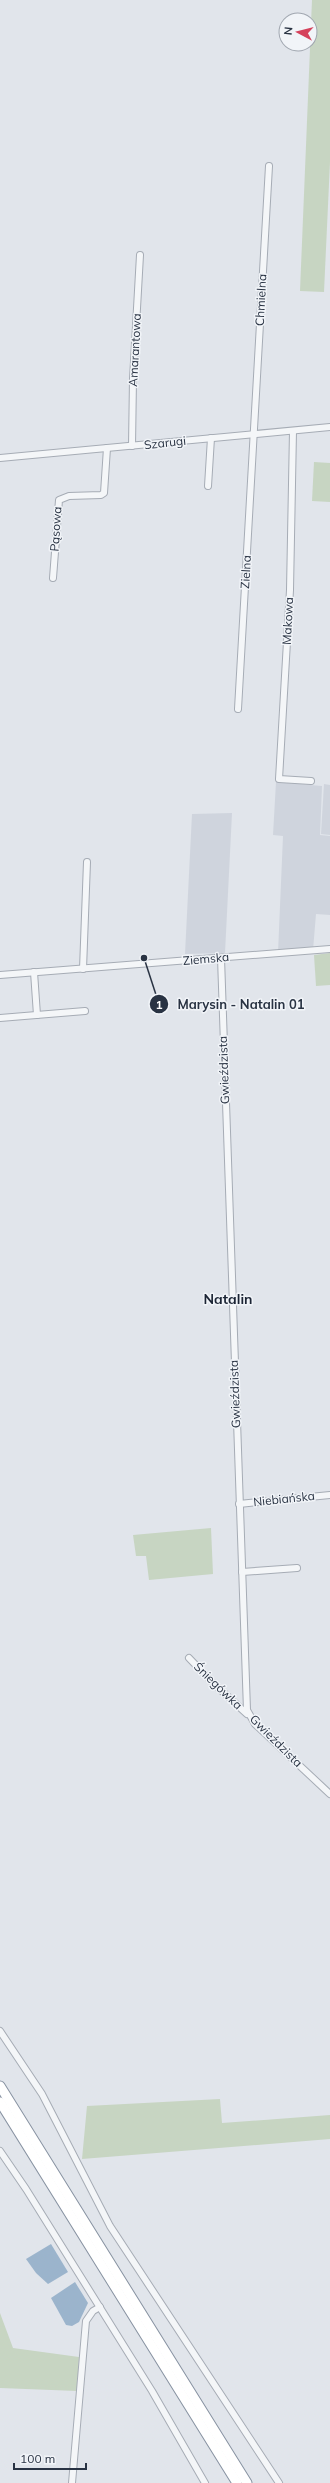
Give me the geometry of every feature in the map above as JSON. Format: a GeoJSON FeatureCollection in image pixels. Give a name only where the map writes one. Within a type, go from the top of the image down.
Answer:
{"type":"FeatureCollection","features":[{"type":"Feature","properties":{"kind":"highway"},"geometry":{"type":"LineString","coordinates":[[0,2086],[28,2140],[237,2483]]}},
{"type":"Feature","properties":{"kind":"highway"},"geometry":{"type":"LineString","coordinates":[[0,2102],[28,2140],[247,2483]]}},
{"type":"Feature","properties":{"kind":"street","name":"Chmielna"},"geometry":{"type":"LineString","coordinates":[[254,434],[269,166]]}},
{"type":"Feature","properties":{"kind":"street","name":"Amarantowa"},"geometry":{"type":"LineString","coordinates":[[132,446],[133,379],[140,255]]}},
{"type":"Feature","properties":{"kind":"street","name":"Szarugi"},"geometry":{"type":"LineString","coordinates":[[0,458],[330,427]]}},
{"type":"Feature","properties":{"kind":"street","name":"Makowa"},"geometry":{"type":"LineString","coordinates":[[293,431],[290,590],[279,779],[311,781]]}},
{"type":"Feature","properties":{"kind":"street","name":"Zielna"},"geometry":{"type":"LineString","coordinates":[[238,709],[254,434]]}},
{"type":"Feature","properties":{"kind":"street"},"geometry":{"type":"LineString","coordinates":[[208,486],[211,438]]}},
{"type":"Feature","properties":{"kind":"street","name":"Pąsowa"},"geometry":{"type":"LineString","coordinates":[[53,578],[59,500],[65,496],[101,495],[104,493],[107,448]]}},
{"type":"Feature","properties":{"kind":"street"},"geometry":{"type":"LineString","coordinates":[[83,969],[87,862]]}},
{"type":"Feature","properties":{"kind":"street","name":"Ziemska"},"geometry":{"type":"LineString","coordinates":[[0,975],[330,949]]}},
{"type":"Feature","properties":{"kind":"street","name":"Gwieździsta"},"geometry":{"type":"LineString","coordinates":[[221,958],[247,1714],[255,1724],[330,1794]]}},
{"type":"Feature","properties":{"kind":"street"},"geometry":{"type":"LineString","coordinates":[[34,972],[37,1015]]}},
{"type":"Feature","properties":{"kind":"street"},"geometry":{"type":"LineString","coordinates":[[0,1018],[85,1011]]}},
{"type":"Feature","properties":{"kind":"street","name":"Niebiańska"},"geometry":{"type":"LineString","coordinates":[[239,1504],[330,1495]]}},
{"type":"Feature","properties":{"kind":"street"},"geometry":{"type":"LineString","coordinates":[[242,1572],[297,1568]]}},
{"type":"Feature","properties":{"kind":"street","name":"Śniegówka"},"geometry":{"type":"LineString","coordinates":[[189,1658],[212,1682],[247,1714]]}},
{"type":"Feature","properties":{"kind":"street"},"geometry":{"type":"LineString","coordinates":[[0,2031],[42,2094],[92,2195],[110,2226],[279,2483]]}},
{"type":"Feature","properties":{"kind":"street"},"geometry":{"type":"LineString","coordinates":[[0,2151],[26,2189],[100,2307],[205,2483]]}},
{"type":"Feature","properties":{"kind":"street"},"geometry":{"type":"LineString","coordinates":[[72,2483],[86,2321],[93,2311],[100,2307]]}},
{"type":"Feature","properties":{"kind":"shaded area"},"geometry":{"type":"Polygon","coordinates":[[[276,782],[322,786],[320,835],[330,836],[330,915],[316,914],[313,950],[278,953],[283,836],[273,835],[276,782]]]}},
{"type":"Feature","properties":{"kind":"shaded area"},"geometry":{"type":"Polygon","coordinates":[[[324,784],[330,785],[330,835],[321,834],[324,784]]]}},
{"type":"Feature","properties":{"kind":"shaded area"},"geometry":{"type":"Polygon","coordinates":[[[232,813],[225,953],[185,954],[192,814],[232,813]]]}},
{"type":"Feature","properties":{"kind":"green space"},"geometry":{"type":"Polygon","coordinates":[[[312,0],[330,0],[330,162],[324,292],[300,291],[310,52],[318,52],[318,12],[312,12],[312,0]]]}},
{"type":"Feature","properties":{"kind":"green space"},"geometry":{"type":"Polygon","coordinates":[[[314,462],[330,463],[330,502],[312,501],[314,462]]]}},
{"type":"Feature","properties":{"kind":"green space"},"geometry":{"type":"Polygon","coordinates":[[[330,953],[330,985],[316,986],[314,955],[330,953]]]}},
{"type":"Feature","properties":{"kind":"green space"},"geometry":{"type":"Polygon","coordinates":[[[211,1528],[213,1574],[149,1580],[146,1556],[136,1556],[133,1535],[211,1528]]]}},
{"type":"Feature","properties":{"kind":"green space"},"geometry":{"type":"Polygon","coordinates":[[[220,2099],[222,2123],[330,2115],[330,2139],[82,2159],[87,2106],[220,2099]]]}},
{"type":"Feature","properties":{"kind":"green space"},"geometry":{"type":"Polygon","coordinates":[[[0,2313],[13,2348],[79,2357],[77,2391],[0,2388],[0,2313]]]}},
{"type":"Feature","properties":{"kind":"water"},"geometry":{"type":"Polygon","coordinates":[[[51,2244],[68,2272],[48,2284],[36,2273],[26,2259],[51,2244]]]}},
{"type":"Feature","properties":{"kind":"water"},"geometry":{"type":"Polygon","coordinates":[[[75,2282],[88,2303],[79,2322],[72,2326],[66,2325],[51,2298],[75,2282]]]}},
{"type":"Feature","properties":{"kind":"place","name":"Marysin - Natalin 01"},"geometry":{"type":"Point","coordinates":[144,958]}},
{"type":"Feature","properties":{"kind":"district","name":"Natalin"},"geometry":{"type":"Point","coordinates":[228,1299]}}]}
